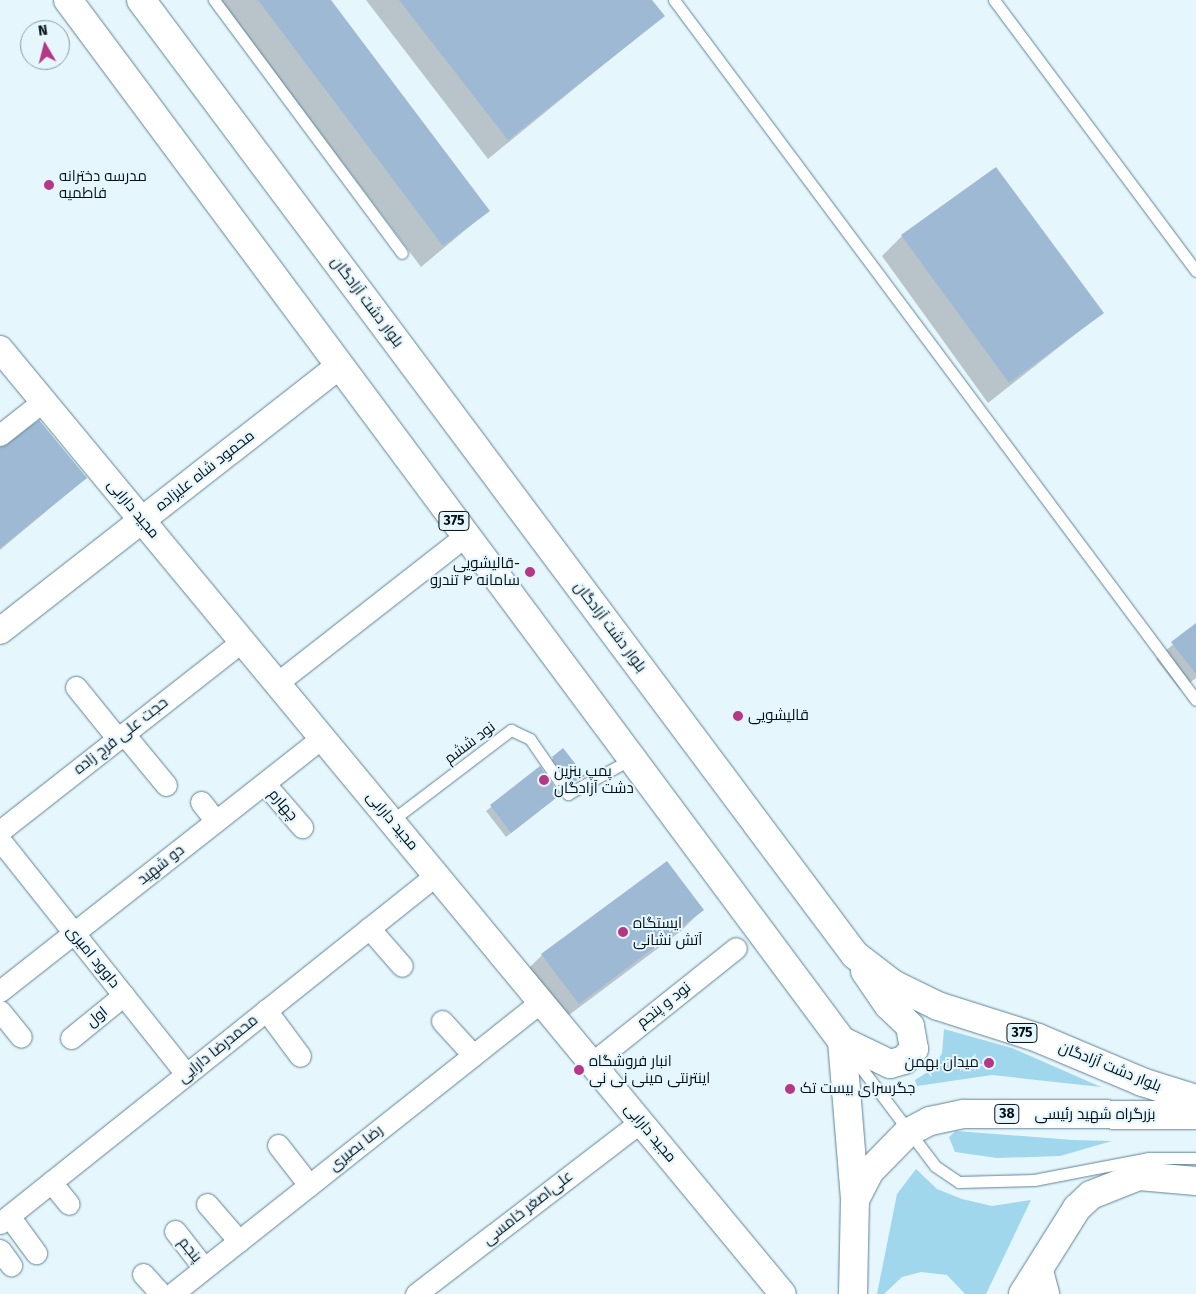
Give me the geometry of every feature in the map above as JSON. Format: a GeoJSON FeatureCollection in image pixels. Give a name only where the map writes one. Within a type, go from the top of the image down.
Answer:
{"type":"FeatureCollection","features":[{"type":"Feature","properties":{"kind":"main road","name":"375"},"geometry":{"type":"LineString","coordinates":[[68,0],[630,759],[842,1041]]}},
{"type":"Feature","properties":{"kind":"main road","name":"بلوار دشت آزادگان"},"geometry":{"type":"LineString","coordinates":[[141,0],[855,955],[893,984],[938,1006],[1038,1038],[1142,1082],[1196,1099]]}},
{"type":"Feature","properties":{"kind":"main road"},"geometry":{"type":"LineString","coordinates":[[842,1041],[890,1064],[904,1060],[915,1041],[910,1026],[888,1005],[855,955]]}},
{"type":"Feature","properties":{"kind":"main road"},"geometry":{"type":"LineString","coordinates":[[842,1041],[855,1200]]}},
{"type":"Feature","properties":{"kind":"main road","name":"بزرگراه شهید رئیسی"},"geometry":{"type":"LineString","coordinates":[[853,1294],[855,1200],[868,1172],[907,1133],[930,1121],[964,1114],[1196,1116]]}},
{"type":"Feature","properties":{"kind":"main road"},"geometry":{"type":"LineString","coordinates":[[1023,1294],[1042,1283],[1077,1208],[1091,1195],[1139,1176],[1196,1180]]}},
{"type":"Feature","properties":{"kind":"street","name":"مجید دارابی"},"geometry":{"type":"LineString","coordinates":[[0,349],[783,1294]]}},
{"type":"Feature","properties":{"kind":"street","name":"محمود شاه علیزاده"},"geometry":{"type":"LineString","coordinates":[[0,631],[339,366]]}},
{"type":"Feature","properties":{"kind":"street"},"geometry":{"type":"LineString","coordinates":[[0,434],[43,401]]}},
{"type":"Feature","properties":{"kind":"street"},"geometry":{"type":"LineString","coordinates":[[277,683],[465,536]]}},
{"type":"Feature","properties":{"kind":"street","name":"حجت علی فرج زاده"},"geometry":{"type":"LineString","coordinates":[[0,831],[242,641]]}},
{"type":"Feature","properties":{"kind":"street"},"geometry":{"type":"LineString","coordinates":[[76,687],[166,785]]}},
{"type":"Feature","properties":{"kind":"street","name":"دو شهید"},"geometry":{"type":"LineString","coordinates":[[0,991],[322,738]]}},
{"type":"Feature","properties":{"kind":"street","name":"چهارم"},"geometry":{"type":"LineString","coordinates":[[265,784],[302,827]]}},
{"type":"Feature","properties":{"kind":"street"},"geometry":{"type":"LineString","coordinates":[[201,802],[216,821]]}},
{"type":"Feature","properties":{"kind":"street","name":"داوود امیری"},"geometry":{"type":"LineString","coordinates":[[0,840],[186,1074]]}},
{"type":"Feature","properties":{"kind":"street","name":"محمدرضا دارایی"},"geometry":{"type":"LineString","coordinates":[[4,1219],[436,875]]}},
{"type":"Feature","properties":{"kind":"street"},"geometry":{"type":"LineString","coordinates":[[369,928],[402,966]]}},
{"type":"Feature","properties":{"kind":"street","name":"نود و پنجم"},"geometry":{"type":"LineString","coordinates":[[592,1063],[736,948]]}},
{"type":"Feature","properties":{"kind":"street","name":"اول"},"geometry":{"type":"LineString","coordinates":[[71,1038],[124,995]]}},
{"type":"Feature","properties":{"kind":"street","name":"رضا بصیری"},"geometry":{"type":"LineString","coordinates":[[172,1294],[541,1002]]}},
{"type":"Feature","properties":{"kind":"street"},"geometry":{"type":"LineString","coordinates":[[266,1010],[300,1056]]}},
{"type":"Feature","properties":{"kind":"street"},"geometry":{"type":"LineString","coordinates":[[0,1011],[21,1037]]}},
{"type":"Feature","properties":{"kind":"street"},"geometry":{"type":"LineString","coordinates":[[442,1021],[472,1055]]}},
{"type":"Feature","properties":{"kind":"street","name":"علی‌اصغر خامسی"},"geometry":{"type":"LineString","coordinates":[[416,1294],[640,1122]]}},
{"type":"Feature","properties":{"kind":"street"},"geometry":{"type":"LineString","coordinates":[[278,1145],[309,1185]]}},
{"type":"Feature","properties":{"kind":"street"},"geometry":{"type":"LineString","coordinates":[[51,1182],[69,1204]]}},
{"type":"Feature","properties":{"kind":"street"},"geometry":{"type":"LineString","coordinates":[[207,1204],[239,1241]]}},
{"type":"Feature","properties":{"kind":"street"},"geometry":{"type":"LineString","coordinates":[[4,1219],[36,1253]]}},
{"type":"Feature","properties":{"kind":"street","name":"پنجم"},"geometry":{"type":"LineString","coordinates":[[175,1231],[204,1268]]}},
{"type":"Feature","properties":{"kind":"street"},"geometry":{"type":"LineString","coordinates":[[143,1274],[161,1294]]}},
{"type":"Feature","properties":{"kind":"lane"},"geometry":{"type":"LineString","coordinates":[[214,0],[402,253]]}},
{"type":"Feature","properties":{"kind":"lane"},"geometry":{"type":"LineString","coordinates":[[674,0],[1196,700]]}},
{"type":"Feature","properties":{"kind":"lane"},"geometry":{"type":"LineString","coordinates":[[994,0],[1196,271]]}},
{"type":"Feature","properties":{"kind":"lane","name":"نود ششم"},"geometry":{"type":"LineString","coordinates":[[391,821],[511,730],[530,739],[568,794],[630,759]]}},
{"type":"Feature","properties":{"kind":"lane"},"geometry":{"type":"LineString","coordinates":[[842,1041],[907,1133],[935,1166],[959,1182],[1034,1180],[1148,1158],[1196,1158]]}},
{"type":"Feature","properties":{"kind":"shaded area"},"geometry":{"type":"Polygon","coordinates":[[[944,1029],[1012,1048],[1101,1087],[992,1075],[917,1086],[915,1080],[934,1068],[942,1053],[944,1029]]]}},
{"type":"Feature","properties":{"kind":"shaded area"},"geometry":{"type":"Polygon","coordinates":[[[956,1131],[1112,1141],[1060,1156],[997,1158],[955,1152],[949,1137],[956,1131]]]}},
{"type":"Feature","properties":{"kind":"shaded area"},"geometry":{"type":"Polygon","coordinates":[[[916,1169],[937,1189],[962,1199],[992,1206],[1031,1200],[986,1294],[965,1294],[947,1275],[921,1272],[902,1277],[884,1294],[877,1294],[897,1194],[916,1169]]]}},
{"type":"Feature","properties":{"kind":"building"},"geometry":{"type":"Polygon","coordinates":[[[258,0],[331,0],[490,211],[443,246],[258,0]]]}},
{"type":"Feature","properties":{"kind":"building"},"geometry":{"type":"Polygon","coordinates":[[[399,0],[652,0],[665,16],[508,140],[399,0]]]}},
{"type":"Feature","properties":{"kind":"building"},"geometry":{"type":"Polygon","coordinates":[[[996,167],[1104,313],[1009,383],[901,235],[996,167]]]}},
{"type":"Feature","properties":{"kind":"building"},"geometry":{"type":"Polygon","coordinates":[[[39,420],[87,478],[0,548],[0,447],[39,420]]]}},
{"type":"Feature","properties":{"kind":"building"},"geometry":{"type":"Polygon","coordinates":[[[1196,623],[1196,674],[1171,642],[1196,623]]]}},
{"type":"Feature","properties":{"kind":"building"},"geometry":{"type":"Polygon","coordinates":[[[563,748],[585,776],[570,784],[552,757],[563,748]]]}},
{"type":"Feature","properties":{"kind":"building"},"geometry":{"type":"Polygon","coordinates":[[[540,766],[560,795],[511,833],[490,805],[540,766]]]}},
{"type":"Feature","properties":{"kind":"building","name":"ایستگاه آتش نشانی"},"geometry":{"type":"Polygon","coordinates":[[[667,861],[704,910],[579,1004],[541,954],[667,861]]]}},
{"type":"Feature","properties":{"kind":"place","name":"مدرسه دخترانه فاطمیه"},"geometry":{"type":"Point","coordinates":[49,185]}},
{"type":"Feature","properties":{"kind":"place","name":"قالیشویی- سامانه ۴ تندرو"},"geometry":{"type":"Point","coordinates":[530,572]}},
{"type":"Feature","properties":{"kind":"place","name":"قالیشویی"},"geometry":{"type":"Point","coordinates":[738,716]}},
{"type":"Feature","properties":{"kind":"place","name":"پمپ بنزین دشت آزادگان"},"geometry":{"type":"Point","coordinates":[544,780]}},
{"type":"Feature","properties":{"kind":"place","name":"ایستگاه آتش نشانی"},"geometry":{"type":"Point","coordinates":[623,932]}},
{"type":"Feature","properties":{"kind":"place","name":"میدان بهمن"},"geometry":{"type":"Point","coordinates":[989,1063]}},
{"type":"Feature","properties":{"kind":"place","name":"انبار فروشگاه اینترنتی مینی نی نی"},"geometry":{"type":"Point","coordinates":[579,1070]}},
{"type":"Feature","properties":{"kind":"place","name":"جگرسرای بیست تک"},"geometry":{"type":"Point","coordinates":[790,1089]}}]}
